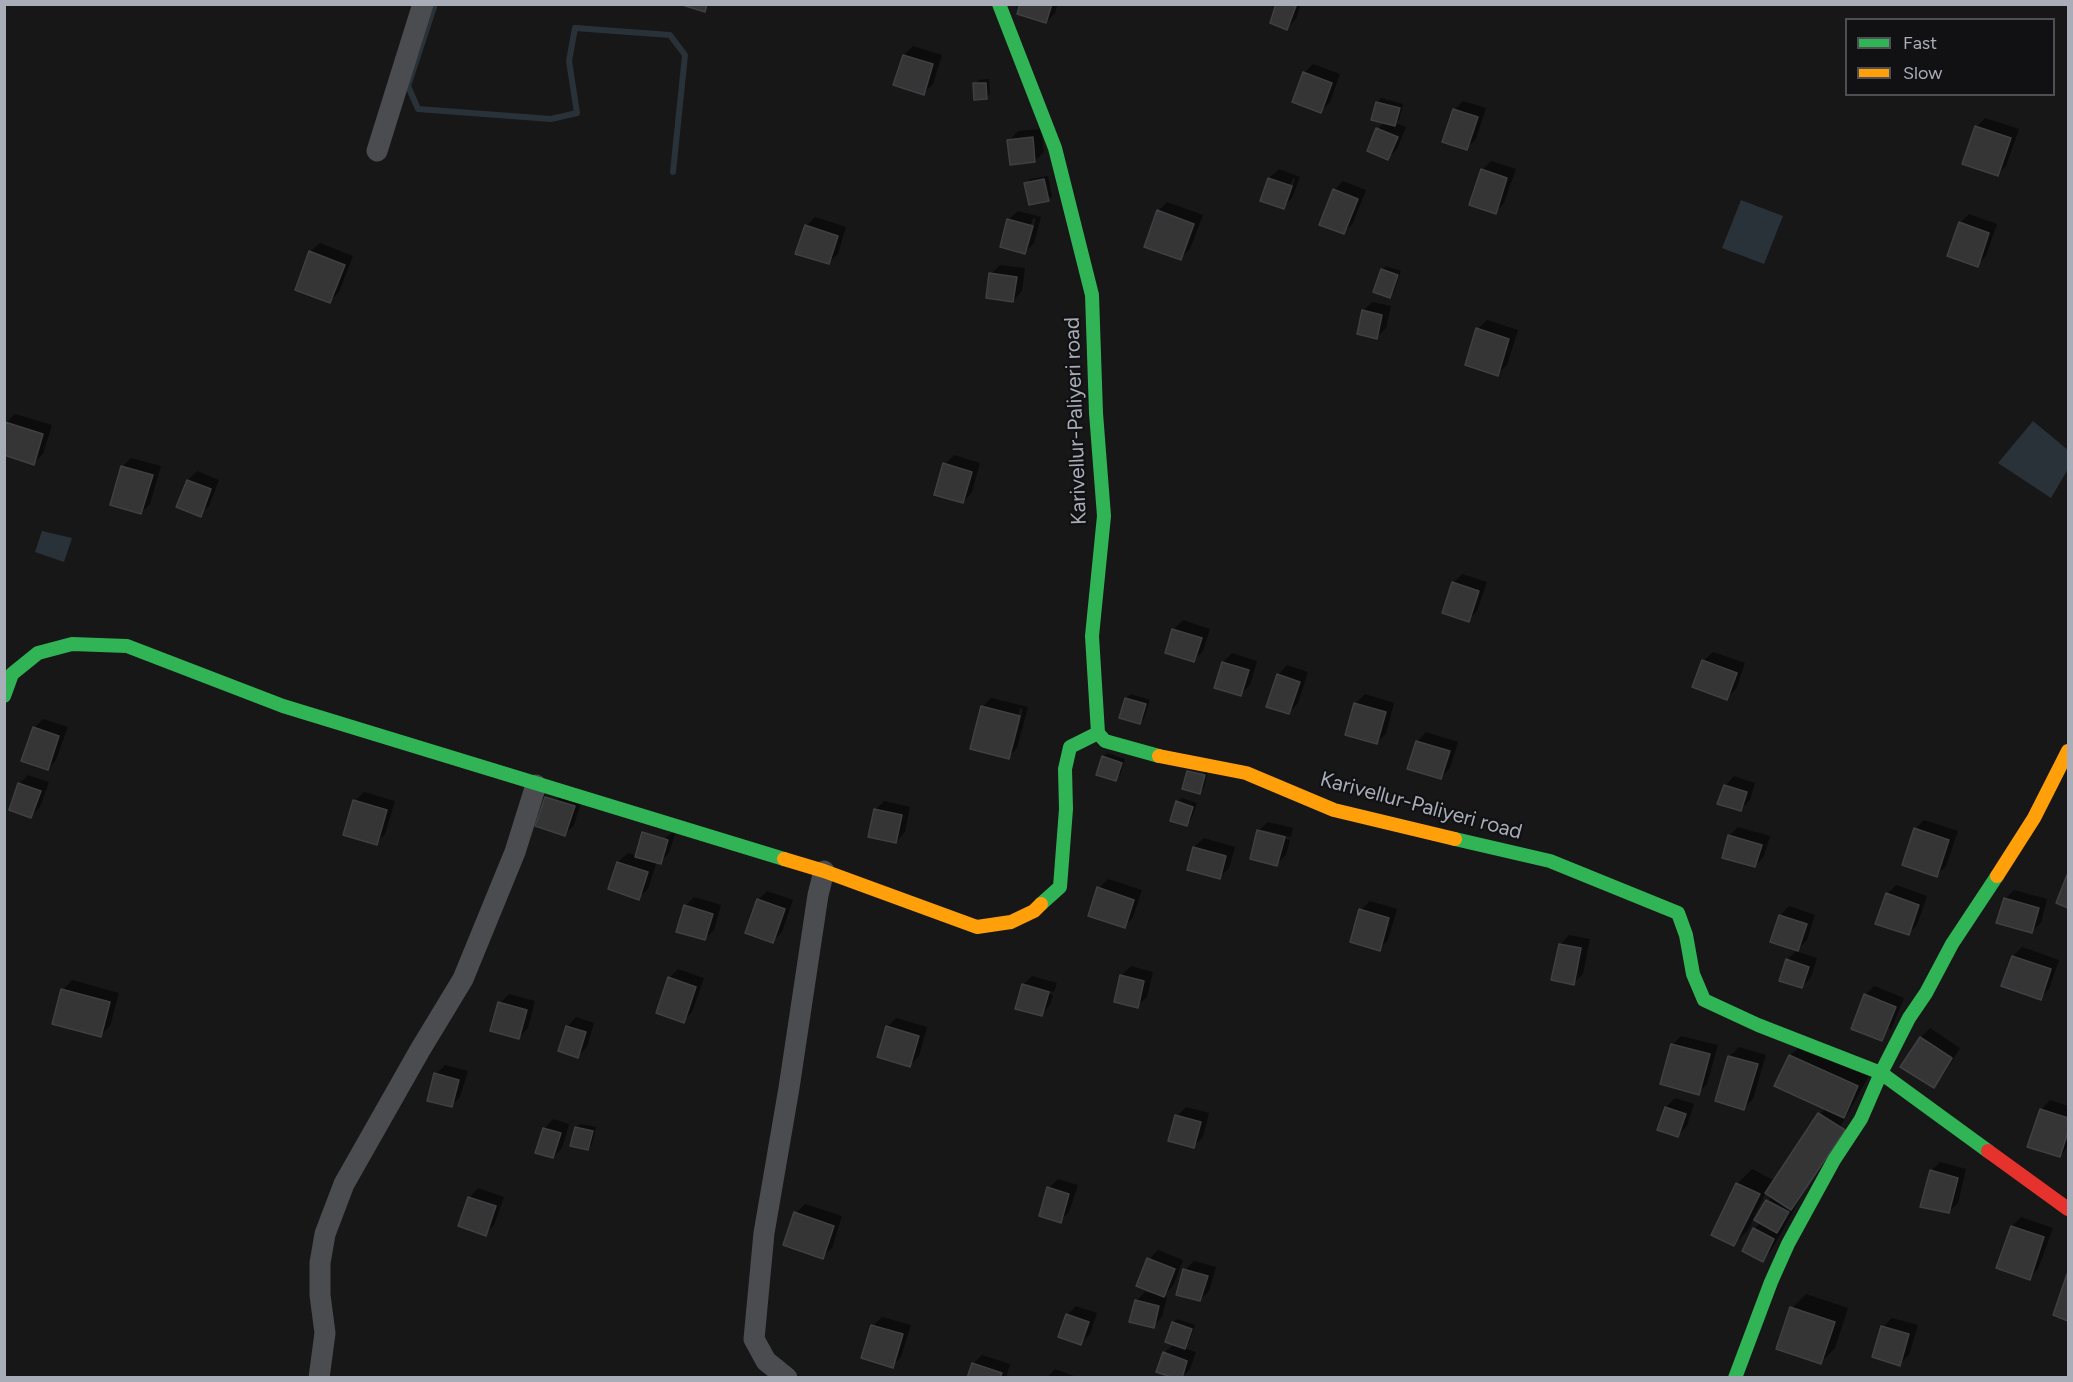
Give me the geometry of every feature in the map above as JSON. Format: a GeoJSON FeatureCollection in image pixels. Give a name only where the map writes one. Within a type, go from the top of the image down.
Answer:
{"type":"FeatureCollection","features":[{"type":"Feature","properties":{"kind":"street"},"geometry":{"type":"LineString","coordinates":[[377,151],[423,4]]}},
{"type":"Feature","properties":{"kind":"street","name":"Karivellur-Paliyeri road"},"geometry":{"type":"LineString","coordinates":[[999,4],[1056,148],[1092,295],[1096,413],[1104,516],[1092,636],[1098,733],[1105,741],[1144,753],[1246,773],[1334,810],[1550,861],[1678,913],[1686,935],[1693,974],[1704,1000],[1758,1025],[1881,1073],[2068,1209]]}},
{"type":"Feature","properties":{"kind":"street"},"geometry":{"type":"LineString","coordinates":[[4,696],[12,674],[38,653],[72,644],[127,646],[283,706],[824,871],[977,927],[1011,922],[1034,911],[1060,887],[1066,808],[1065,769],[1070,747],[1098,733]]}},
{"type":"Feature","properties":{"kind":"street"},"geometry":{"type":"LineString","coordinates":[[1735,1377],[1788,1244],[1834,1160],[1861,1119],[1909,1018],[1926,993],[1952,944],[2034,818],[2068,751]]}},
{"type":"Feature","properties":{"kind":"street"},"geometry":{"type":"LineString","coordinates":[[320,1377],[325,1333],[320,1295],[320,1263],[325,1234],[344,1184],[463,979],[515,852],[536,785]]}},
{"type":"Feature","properties":{"kind":"street"},"geometry":{"type":"LineString","coordinates":[[787,1377],[766,1361],[754,1339],[764,1233],[789,1088],[816,906],[824,871]]}},
{"type":"Feature","properties":{"kind":"shaded area"},"geometry":{"type":"Polygon","coordinates":[[[1741,200],[1783,216],[1764,264],[1722,248],[1741,200]]]}},
{"type":"Feature","properties":{"kind":"shaded area"},"geometry":{"type":"Polygon","coordinates":[[[2033,421],[2068,450],[2068,469],[2051,498],[1998,463],[2033,421]]]}},
{"type":"Feature","properties":{"kind":"shaded area"},"geometry":{"type":"Polygon","coordinates":[[[42,531],[72,538],[64,562],[35,552],[42,531]]]}},
{"type":"Feature","properties":{"kind":"building"},"geometry":{"type":"Polygon","coordinates":[[[679,4],[707,4],[705,12],[679,4]]]}},
{"type":"Feature","properties":{"kind":"building"},"geometry":{"type":"Polygon","coordinates":[[[1020,4],[1052,4],[1046,23],[1017,14],[1020,4]]]}},
{"type":"Feature","properties":{"kind":"building"},"geometry":{"type":"Polygon","coordinates":[[[1276,4],[1296,6],[1287,30],[1270,23],[1276,4]]]}},
{"type":"Feature","properties":{"kind":"building"},"geometry":{"type":"Polygon","coordinates":[[[903,55],[933,64],[924,95],[893,85],[903,55]]]}},
{"type":"Feature","properties":{"kind":"building"},"geometry":{"type":"Polygon","coordinates":[[[1303,72],[1332,83],[1321,113],[1292,102],[1303,72]]]}},
{"type":"Feature","properties":{"kind":"building"},"geometry":{"type":"Polygon","coordinates":[[[973,83],[986,83],[987,99],[974,100],[973,83]]]}},
{"type":"Feature","properties":{"kind":"building"},"geometry":{"type":"Polygon","coordinates":[[[1376,102],[1400,108],[1395,126],[1371,120],[1376,102]]]}},
{"type":"Feature","properties":{"kind":"building"},"geometry":{"type":"Polygon","coordinates":[[[1453,109],[1478,117],[1467,150],[1442,142],[1453,109]]]}},
{"type":"Feature","properties":{"kind":"building"},"geometry":{"type":"Polygon","coordinates":[[[1975,126],[2011,138],[1998,176],[1962,164],[1975,126]]]}},
{"type":"Feature","properties":{"kind":"building"},"geometry":{"type":"Polygon","coordinates":[[[1376,128],[1398,137],[1388,160],[1367,151],[1376,128]]]}},
{"type":"Feature","properties":{"kind":"building"},"geometry":{"type":"Polygon","coordinates":[[[1033,137],[1035,162],[1010,165],[1007,140],[1033,137]]]}},
{"type":"Feature","properties":{"kind":"building"},"geometry":{"type":"Polygon","coordinates":[[[1481,169],[1507,178],[1496,214],[1469,205],[1481,169]]]}},
{"type":"Feature","properties":{"kind":"building"},"geometry":{"type":"Polygon","coordinates":[[[1268,178],[1292,186],[1284,209],[1260,201],[1268,178]]]}},
{"type":"Feature","properties":{"kind":"building"},"geometry":{"type":"Polygon","coordinates":[[[1044,179],[1049,201],[1029,205],[1024,183],[1044,179]]]}},
{"type":"Feature","properties":{"kind":"building"},"geometry":{"type":"Polygon","coordinates":[[[1333,189],[1358,199],[1344,234],[1319,225],[1333,189]]]}},
{"type":"Feature","properties":{"kind":"building"},"geometry":{"type":"Polygon","coordinates":[[[1157,210],[1194,224],[1181,260],[1144,247],[1157,210]]]}},
{"type":"Feature","properties":{"kind":"building"},"geometry":{"type":"Polygon","coordinates":[[[1007,219],[1033,226],[1025,254],[1000,247],[1007,219]]]}},
{"type":"Feature","properties":{"kind":"building"},"geometry":{"type":"Polygon","coordinates":[[[1959,222],[1989,233],[1978,267],[1947,256],[1959,222]]]}},
{"type":"Feature","properties":{"kind":"building"},"geometry":{"type":"Polygon","coordinates":[[[805,225],[838,236],[829,264],[795,254],[805,225]]]}},
{"type":"Feature","properties":{"kind":"building"},"geometry":{"type":"Polygon","coordinates":[[[309,251],[345,265],[330,303],[295,290],[309,251]]]}},
{"type":"Feature","properties":{"kind":"building"},"geometry":{"type":"Polygon","coordinates":[[[1381,269],[1398,275],[1390,298],[1373,292],[1381,269]]]}},
{"type":"Feature","properties":{"kind":"building"},"geometry":{"type":"Polygon","coordinates":[[[989,273],[1017,277],[1013,302],[986,298],[989,273]]]}},
{"type":"Feature","properties":{"kind":"building"},"geometry":{"type":"Polygon","coordinates":[[[1362,310],[1382,315],[1377,339],[1357,334],[1362,310]]]}},
{"type":"Feature","properties":{"kind":"building"},"geometry":{"type":"Polygon","coordinates":[[[1476,328],[1509,339],[1498,376],[1465,365],[1476,328]]]}},
{"type":"Feature","properties":{"kind":"building"},"geometry":{"type":"Polygon","coordinates":[[[5,422],[43,434],[34,465],[4,455],[5,422]]]}},
{"type":"Feature","properties":{"kind":"building"},"geometry":{"type":"Polygon","coordinates":[[[943,463],[972,472],[963,503],[934,495],[943,463]]]}},
{"type":"Feature","properties":{"kind":"building"},"geometry":{"type":"Polygon","coordinates":[[[121,466],[153,475],[141,514],[110,505],[121,466]]]}},
{"type":"Feature","properties":{"kind":"building"},"geometry":{"type":"Polygon","coordinates":[[[187,480],[211,489],[201,517],[176,507],[187,480]]]}},
{"type":"Feature","properties":{"kind":"building"},"geometry":{"type":"Polygon","coordinates":[[[1452,582],[1479,591],[1469,622],[1442,613],[1452,582]]]}},
{"type":"Feature","properties":{"kind":"building"},"geometry":{"type":"Polygon","coordinates":[[[1172,629],[1202,638],[1194,662],[1165,653],[1172,629]]]}},
{"type":"Feature","properties":{"kind":"building"},"geometry":{"type":"Polygon","coordinates":[[[1702,660],[1737,673],[1727,700],[1692,687],[1702,660]]]}},
{"type":"Feature","properties":{"kind":"building"},"geometry":{"type":"Polygon","coordinates":[[[1222,662],[1249,670],[1241,696],[1214,688],[1222,662]]]}},
{"type":"Feature","properties":{"kind":"building"},"geometry":{"type":"Polygon","coordinates":[[[1277,674],[1300,682],[1289,714],[1266,707],[1277,674]]]}},
{"type":"Feature","properties":{"kind":"building"},"geometry":{"type":"Polygon","coordinates":[[[1125,698],[1146,704],[1140,724],[1119,718],[1125,698]]]}},
{"type":"Feature","properties":{"kind":"building"},"geometry":{"type":"Polygon","coordinates":[[[1354,703],[1386,712],[1377,744],[1345,735],[1354,703]]]}},
{"type":"Feature","properties":{"kind":"building"},"geometry":{"type":"Polygon","coordinates":[[[981,706],[1020,716],[1009,759],[970,749],[981,706]]]}},
{"type":"Feature","properties":{"kind":"building"},"geometry":{"type":"Polygon","coordinates":[[[33,727],[59,736],[48,770],[21,761],[33,727]]]}},
{"type":"Feature","properties":{"kind":"building"},"geometry":{"type":"Polygon","coordinates":[[[1416,741],[1450,751],[1441,779],[1407,769],[1416,741]]]}},
{"type":"Feature","properties":{"kind":"building"},"geometry":{"type":"Polygon","coordinates":[[[1102,756],[1122,763],[1116,781],[1096,775],[1102,756]]]}},
{"type":"Feature","properties":{"kind":"building"},"geometry":{"type":"Polygon","coordinates":[[[1187,771],[1205,775],[1200,794],[1182,789],[1187,771]]]}},
{"type":"Feature","properties":{"kind":"building"},"geometry":{"type":"Polygon","coordinates":[[[18,783],[41,791],[31,818],[9,810],[18,783]]]}},
{"type":"Feature","properties":{"kind":"building"},"geometry":{"type":"Polygon","coordinates":[[[1724,785],[1747,792],[1741,811],[1717,804],[1724,785]]]}},
{"type":"Feature","properties":{"kind":"building"},"geometry":{"type":"Polygon","coordinates":[[[545,797],[575,806],[565,836],[535,826],[545,797]]]}},
{"type":"Feature","properties":{"kind":"building"},"geometry":{"type":"Polygon","coordinates":[[[353,800],[387,810],[377,845],[343,835],[353,800]]]}},
{"type":"Feature","properties":{"kind":"building"},"geometry":{"type":"Polygon","coordinates":[[[1176,801],[1193,807],[1187,826],[1170,821],[1176,801]]]}},
{"type":"Feature","properties":{"kind":"building"},"geometry":{"type":"Polygon","coordinates":[[[874,809],[902,815],[896,843],[868,837],[874,809]]]}},
{"type":"Feature","properties":{"kind":"building"},"geometry":{"type":"Polygon","coordinates":[[[1914,828],[1949,840],[1937,877],[1902,865],[1914,828]]]}},
{"type":"Feature","properties":{"kind":"building"},"geometry":{"type":"Polygon","coordinates":[[[1257,830],[1285,837],[1277,866],[1250,859],[1257,830]]]}},
{"type":"Feature","properties":{"kind":"building"},"geometry":{"type":"Polygon","coordinates":[[[642,832],[668,840],[661,864],[635,857],[642,832]]]}},
{"type":"Feature","properties":{"kind":"building"},"geometry":{"type":"Polygon","coordinates":[[[1728,835],[1762,845],[1755,867],[1722,858],[1728,835]]]}},
{"type":"Feature","properties":{"kind":"building"},"geometry":{"type":"Polygon","coordinates":[[[1193,847],[1226,856],[1220,879],[1187,870],[1193,847]]]}},
{"type":"Feature","properties":{"kind":"building"},"geometry":{"type":"Polygon","coordinates":[[[617,862],[648,872],[639,900],[608,889],[617,862]]]}},
{"type":"Feature","properties":{"kind":"building"},"geometry":{"type":"Polygon","coordinates":[[[2068,876],[2068,908],[2056,903],[2068,876]]]}},
{"type":"Feature","properties":{"kind":"building"},"geometry":{"type":"Polygon","coordinates":[[[1097,887],[1134,900],[1125,928],[1088,916],[1097,887]]]}},
{"type":"Feature","properties":{"kind":"building"},"geometry":{"type":"Polygon","coordinates":[[[1886,893],[1919,905],[1909,935],[1875,924],[1886,893]]]}},
{"type":"Feature","properties":{"kind":"building"},"geometry":{"type":"Polygon","coordinates":[[[2004,898],[2039,908],[2032,933],[1996,923],[2004,898]]]}},
{"type":"Feature","properties":{"kind":"building"},"geometry":{"type":"Polygon","coordinates":[[[757,899],[785,909],[773,943],[745,933],[757,899]]]}},
{"type":"Feature","properties":{"kind":"building"},"geometry":{"type":"Polygon","coordinates":[[[684,905],[713,914],[705,940],[676,932],[684,905]]]}},
{"type":"Feature","properties":{"kind":"building"},"geometry":{"type":"Polygon","coordinates":[[[1359,909],[1389,918],[1380,951],[1350,942],[1359,909]]]}},
{"type":"Feature","properties":{"kind":"building"},"geometry":{"type":"Polygon","coordinates":[[[1779,915],[1807,924],[1798,951],[1770,942],[1779,915]]]}},
{"type":"Feature","properties":{"kind":"building"},"geometry":{"type":"Polygon","coordinates":[[[1559,944],[1581,948],[1574,985],[1551,980],[1559,944]]]}},
{"type":"Feature","properties":{"kind":"building"},"geometry":{"type":"Polygon","coordinates":[[[2012,956],[2051,969],[2041,1000],[2001,986],[2012,956]]]}},
{"type":"Feature","properties":{"kind":"building"},"geometry":{"type":"Polygon","coordinates":[[[1786,959],[1809,967],[1802,988],[1779,981],[1786,959]]]}},
{"type":"Feature","properties":{"kind":"building"},"geometry":{"type":"Polygon","coordinates":[[[1120,975],[1144,981],[1138,1008],[1114,1002],[1120,975]]]}},
{"type":"Feature","properties":{"kind":"building"},"geometry":{"type":"Polygon","coordinates":[[[668,977],[696,987],[684,1023],[656,1013],[668,977]]]}},
{"type":"Feature","properties":{"kind":"building"},"geometry":{"type":"Polygon","coordinates":[[[1022,984],[1049,992],[1042,1016],[1015,1009],[1022,984]]]}},
{"type":"Feature","properties":{"kind":"building"},"geometry":{"type":"Polygon","coordinates":[[[61,989],[110,1002],[101,1037],[52,1024],[61,989]]]}},
{"type":"Feature","properties":{"kind":"building"},"geometry":{"type":"Polygon","coordinates":[[[1864,994],[1896,1007],[1882,1041],[1851,1029],[1864,994]]]}},
{"type":"Feature","properties":{"kind":"building"},"geometry":{"type":"Polygon","coordinates":[[[498,1002],[527,1010],[519,1039],[490,1031],[498,1002]]]}},
{"type":"Feature","properties":{"kind":"building"},"geometry":{"type":"Polygon","coordinates":[[[566,1026],[586,1032],[578,1058],[558,1051],[566,1026]]]}},
{"type":"Feature","properties":{"kind":"building"},"geometry":{"type":"Polygon","coordinates":[[[886,1026],[919,1036],[910,1067],[877,1057],[886,1026]]]}},
{"type":"Feature","properties":{"kind":"building"},"geometry":{"type":"Polygon","coordinates":[[[1920,1037],[1952,1058],[1934,1088],[1900,1067],[1920,1037]]]}},
{"type":"Feature","properties":{"kind":"building"},"geometry":{"type":"Polygon","coordinates":[[[1671,1044],[1710,1054],[1699,1095],[1660,1084],[1671,1044]]]}},
{"type":"Feature","properties":{"kind":"building"},"geometry":{"type":"Polygon","coordinates":[[[1789,1055],[1858,1086],[1844,1118],[1774,1086],[1789,1055]]]}},
{"type":"Feature","properties":{"kind":"building"},"geometry":{"type":"Polygon","coordinates":[[[1728,1056],[1758,1064],[1744,1110],[1715,1101],[1728,1056]]]}},
{"type":"Feature","properties":{"kind":"building"},"geometry":{"type":"Polygon","coordinates":[[[434,1073],[459,1080],[452,1107],[427,1101],[434,1073]]]}},
{"type":"Feature","properties":{"kind":"building"},"geometry":{"type":"Polygon","coordinates":[[[1665,1107],[1686,1114],[1678,1137],[1657,1130],[1665,1107]]]}},
{"type":"Feature","properties":{"kind":"building"},"geometry":{"type":"Polygon","coordinates":[[[2040,1109],[2068,1118],[2068,1132],[2060,1157],[2027,1147],[2040,1109]]]}},
{"type":"Feature","properties":{"kind":"building"},"geometry":{"type":"Polygon","coordinates":[[[1818,1113],[1845,1130],[1791,1210],[1765,1193],[1818,1113]]]}},
{"type":"Feature","properties":{"kind":"building"},"geometry":{"type":"Polygon","coordinates":[[[1175,1115],[1201,1122],[1194,1148],[1168,1141],[1175,1115]]]}},
{"type":"Feature","properties":{"kind":"building"},"geometry":{"type":"Polygon","coordinates":[[[575,1127],[593,1131],[588,1150],[570,1146],[575,1127]]]}},
{"type":"Feature","properties":{"kind":"building"},"geometry":{"type":"Polygon","coordinates":[[[543,1128],[561,1133],[553,1158],[535,1153],[543,1128]]]}},
{"type":"Feature","properties":{"kind":"building"},"geometry":{"type":"Polygon","coordinates":[[[1930,1170],[1958,1178],[1949,1213],[1920,1207],[1930,1170]]]}},
{"type":"Feature","properties":{"kind":"building"},"geometry":{"type":"Polygon","coordinates":[[[1736,1183],[1760,1194],[1734,1246],[1711,1235],[1736,1183]]]}},
{"type":"Feature","properties":{"kind":"building"},"geometry":{"type":"Polygon","coordinates":[[[1047,1187],[1069,1194],[1061,1223],[1039,1216],[1047,1187]]]}},
{"type":"Feature","properties":{"kind":"building"},"geometry":{"type":"Polygon","coordinates":[[[468,1197],[496,1206],[486,1236],[458,1226],[468,1197]]]}},
{"type":"Feature","properties":{"kind":"building"},"geometry":{"type":"Polygon","coordinates":[[[1766,1200],[1789,1212],[1777,1233],[1754,1220],[1766,1200]]]}},
{"type":"Feature","properties":{"kind":"building"},"geometry":{"type":"Polygon","coordinates":[[[794,1212],[834,1226],[823,1259],[783,1245],[794,1212]]]}},
{"type":"Feature","properties":{"kind":"building"},"geometry":{"type":"Polygon","coordinates":[[[2011,1226],[2044,1237],[2030,1280],[1996,1268],[2011,1226]]]}},
{"type":"Feature","properties":{"kind":"building"},"geometry":{"type":"Polygon","coordinates":[[[1753,1228],[1774,1239],[1763,1262],[1742,1251],[1753,1228]]]}},
{"type":"Feature","properties":{"kind":"building"},"geometry":{"type":"Polygon","coordinates":[[[1147,1258],[1175,1269],[1164,1297],[1136,1286],[1147,1258]]]}},
{"type":"Feature","properties":{"kind":"building"},"geometry":{"type":"Polygon","coordinates":[[[1183,1269],[1208,1276],[1200,1301],[1176,1295],[1183,1269]]]}},
{"type":"Feature","properties":{"kind":"building"},"geometry":{"type":"Polygon","coordinates":[[[2068,1274],[2068,1321],[2053,1315],[2068,1274]]]}},
{"type":"Feature","properties":{"kind":"building"},"geometry":{"type":"Polygon","coordinates":[[[1135,1300],[1159,1306],[1154,1328],[1129,1322],[1135,1300]]]}},
{"type":"Feature","properties":{"kind":"building"},"geometry":{"type":"Polygon","coordinates":[[[1790,1307],[1835,1322],[1821,1364],[1776,1349],[1790,1307]]]}},
{"type":"Feature","properties":{"kind":"building"},"geometry":{"type":"Polygon","coordinates":[[[1066,1314],[1089,1322],[1081,1345],[1058,1337],[1066,1314]]]}},
{"type":"Feature","properties":{"kind":"building"},"geometry":{"type":"Polygon","coordinates":[[[1172,1322],[1192,1329],[1185,1349],[1165,1342],[1172,1322]]]}},
{"type":"Feature","properties":{"kind":"building"},"geometry":{"type":"Polygon","coordinates":[[[871,1325],[903,1334],[893,1368],[861,1358],[871,1325]]]}},
{"type":"Feature","properties":{"kind":"building"},"geometry":{"type":"Polygon","coordinates":[[[1881,1326],[1909,1334],[1900,1366],[1872,1357],[1881,1326]]]}},
{"type":"Feature","properties":{"kind":"building"},"geometry":{"type":"Polygon","coordinates":[[[1163,1352],[1187,1361],[1182,1378],[1156,1372],[1163,1352]]]}},
{"type":"Feature","properties":{"kind":"building"},"geometry":{"type":"Polygon","coordinates":[[[972,1363],[1002,1373],[1000,1378],[967,1378],[972,1363]]]}},
{"type":"Feature","properties":{"kind":"waterway"},"geometry":{"type":"LineString","coordinates":[[435,4],[408,86],[418,109],[551,119],[577,113],[569,61],[575,28],[670,35],[685,55],[673,172]]}},
{"type":"Feature","properties":{"kind":"traffic: fast"},"geometry":{"type":"LineString","coordinates":[[999,4],[1055,148],[1092,295],[1096,413],[1104,516],[1092,636],[1098,733],[1105,741],[1159,756]]}},
{"type":"Feature","properties":{"kind":"traffic: fast"},"geometry":{"type":"LineString","coordinates":[[4,696],[12,674],[38,653],[72,644],[127,646],[283,706],[784,859]]}},
{"type":"Feature","properties":{"kind":"traffic: fast"},"geometry":{"type":"LineString","coordinates":[[1041,904],[1060,887],[1066,809],[1065,769],[1070,747],[1098,733]]}},
{"type":"Feature","properties":{"kind":"traffic: fast"},"geometry":{"type":"LineString","coordinates":[[1455,839],[1550,861],[1678,913],[1686,935],[1693,974],[1704,1000],[1758,1025],[1881,1073],[1988,1151]]}},
{"type":"Feature","properties":{"kind":"traffic: fast"},"geometry":{"type":"LineString","coordinates":[[1735,1378],[1771,1282],[1788,1244],[1834,1160],[1861,1119],[1909,1018],[1926,993],[1952,944],[1997,876]]}},
{"type":"Feature","properties":{"kind":"traffic: slow"},"geometry":{"type":"LineString","coordinates":[[1997,876],[2034,818],[2068,751]]}},
{"type":"Feature","properties":{"kind":"traffic: slow"},"geometry":{"type":"LineString","coordinates":[[1159,756],[1246,773],[1334,810],[1455,839]]}},
{"type":"Feature","properties":{"kind":"traffic: slow"},"geometry":{"type":"LineString","coordinates":[[784,859],[824,871],[977,927],[1011,922],[1034,911],[1041,904]]}},
{"type":"Feature","properties":{"kind":"traffic: jam"},"geometry":{"type":"LineString","coordinates":[[1988,1151],[2068,1209]]}}]}
